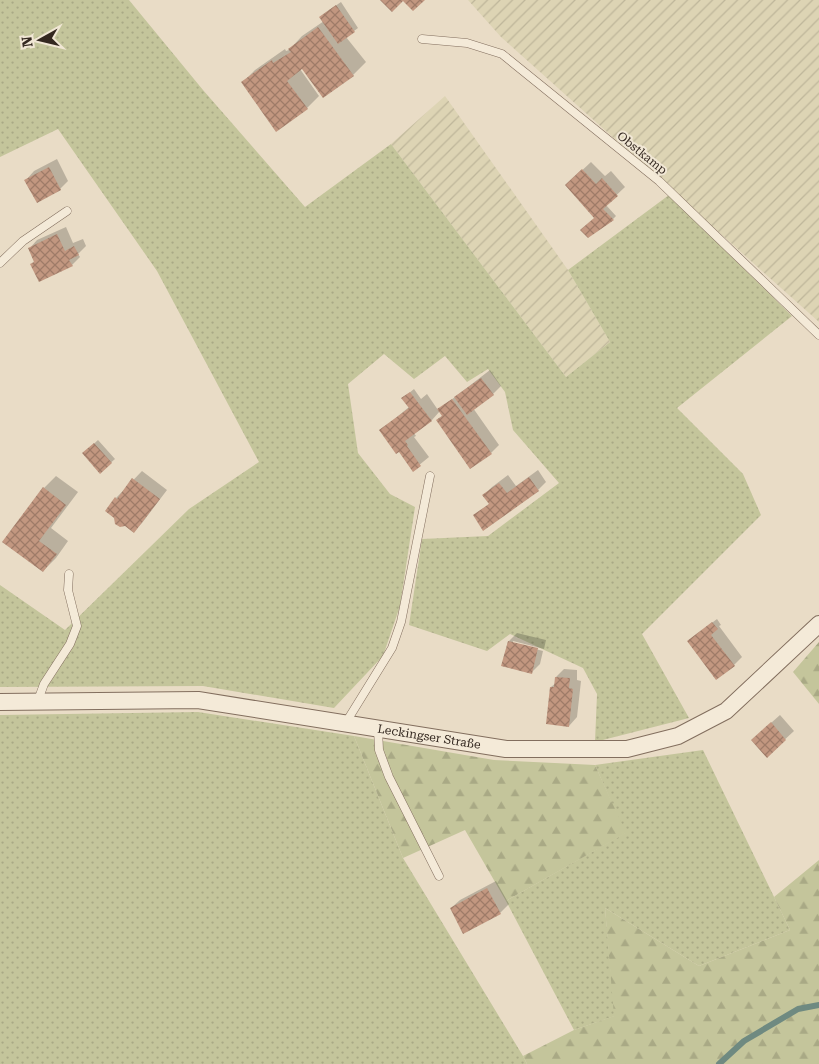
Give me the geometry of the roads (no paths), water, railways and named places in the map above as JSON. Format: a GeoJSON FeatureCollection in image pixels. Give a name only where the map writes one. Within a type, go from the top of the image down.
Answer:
{"type":"FeatureCollection","features":[{"type":"Feature","properties":{"kind":"street","name":"Leckingser Straße"},"geometry":{"type":"LineString","coordinates":[[0,702],[198,700],[506,749],[627,749],[678,736],[726,711],[819,624]]}},
{"type":"Feature","properties":{"kind":"lane","name":"Obstkamp"},"geometry":{"type":"LineString","coordinates":[[422,39],[467,42],[502,54],[659,181],[819,335]]}},
{"type":"Feature","properties":{"kind":"lane"},"geometry":{"type":"LineString","coordinates":[[0,263],[22,241],[67,211]]}},
{"type":"Feature","properties":{"kind":"lane"},"geometry":{"type":"LineString","coordinates":[[345,724],[392,648],[402,622],[430,476]]}},
{"type":"Feature","properties":{"kind":"lane"},"geometry":{"type":"LineString","coordinates":[[37,703],[44,684],[70,644],[77,626],[69,601],[69,574]]}},
{"type":"Feature","properties":{"kind":"lane"},"geometry":{"type":"LineString","coordinates":[[378,729],[379,750],[389,777],[439,876]]}},
{"type":"Feature","properties":{"kind":"waterway"},"geometry":{"type":"LineString","coordinates":[[719,1064],[744,1041],[798,1009],[819,1005]]}}]}
